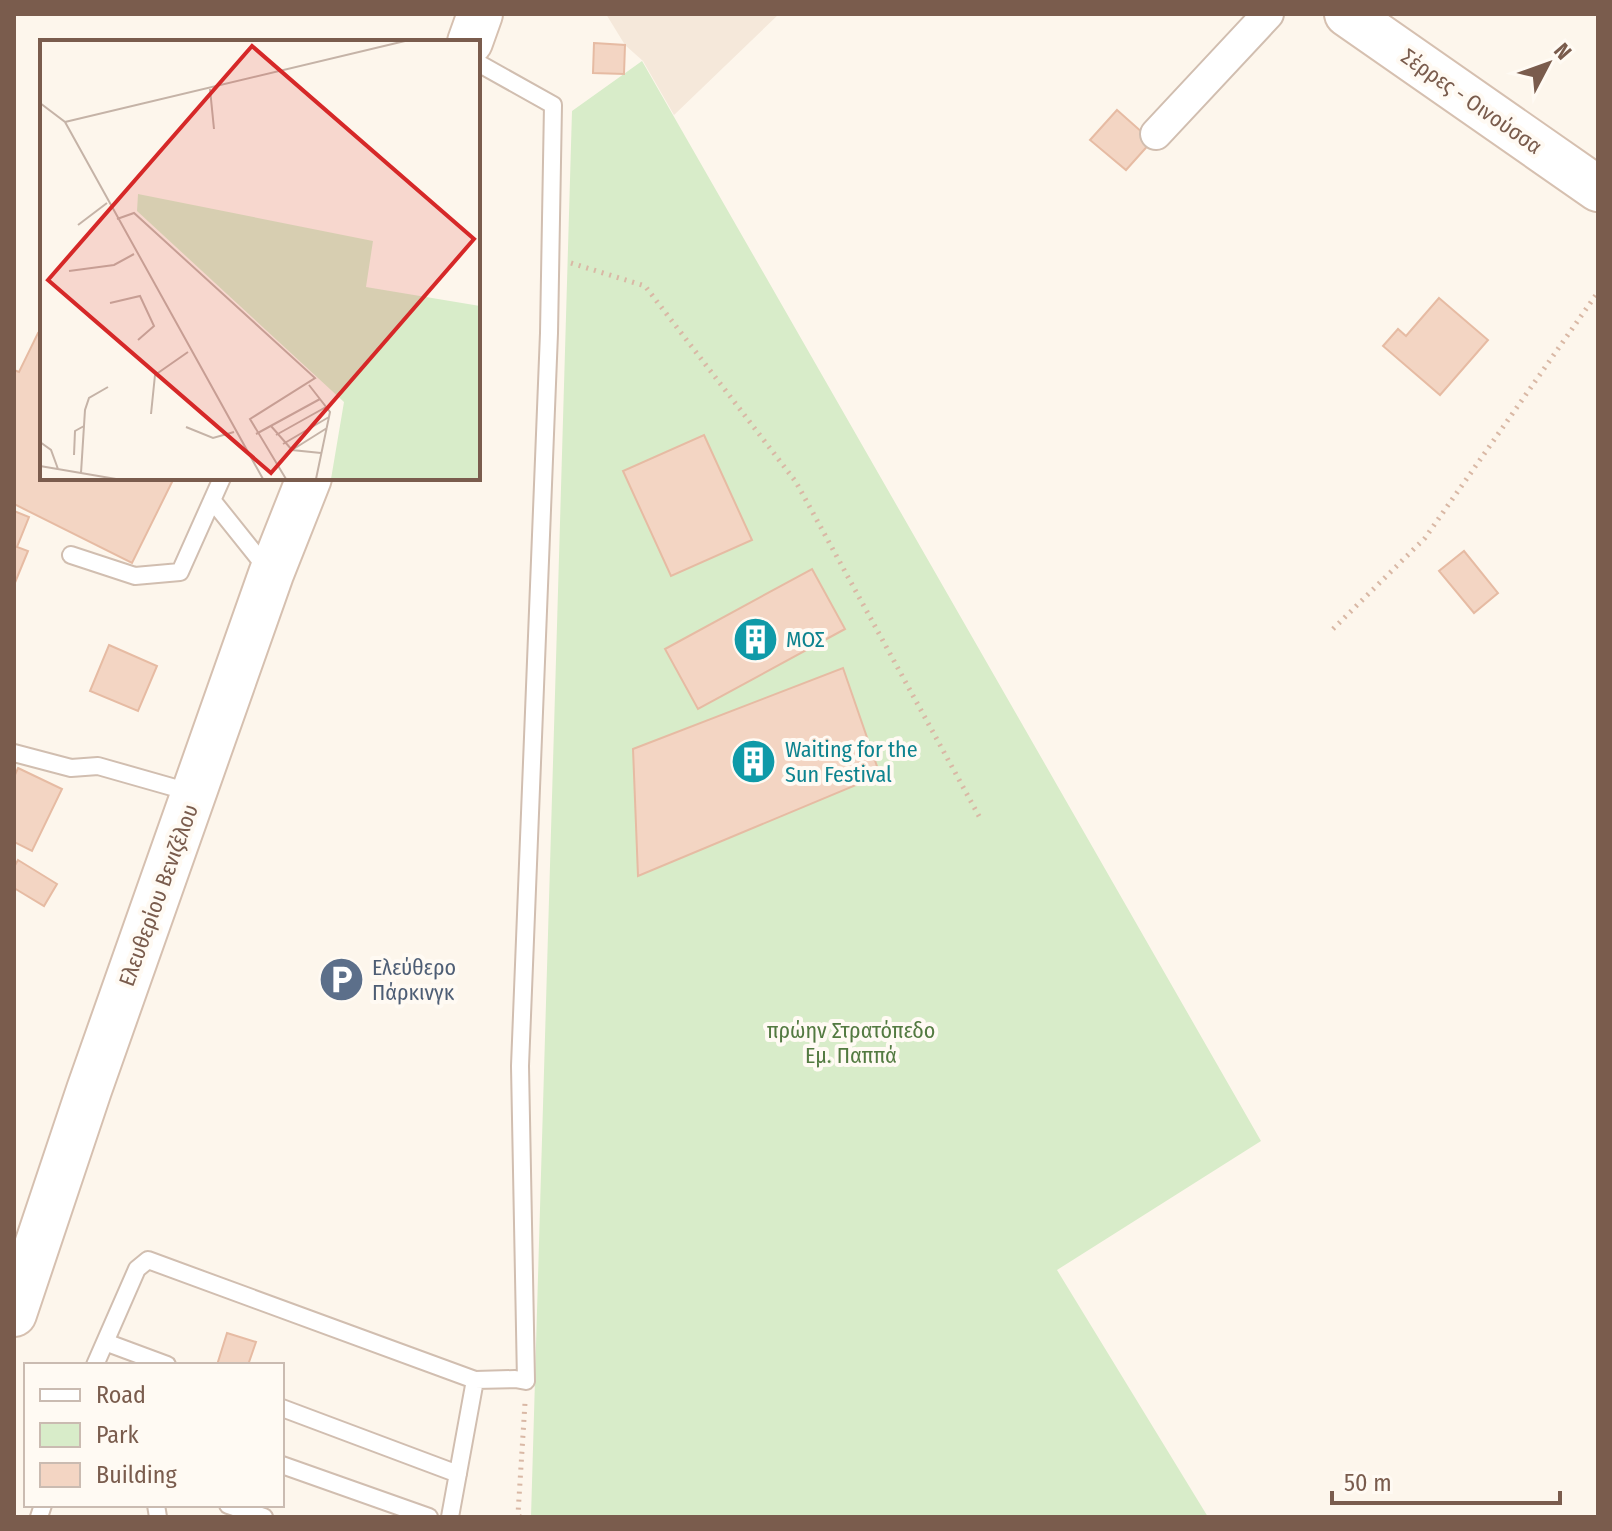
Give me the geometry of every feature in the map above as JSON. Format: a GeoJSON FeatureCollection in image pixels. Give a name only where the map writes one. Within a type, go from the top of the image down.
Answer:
{"type":"FeatureCollection","features":[{"type":"Feature","properties":{"kind":"main road"},"geometry":{"type":"LineString","coordinates":[[471,40],[480,14]]}},
{"type":"Feature","properties":{"kind":"main road","name":"Σέρρες - Οινούσσα"},"geometry":{"type":"LineString","coordinates":[[1347,14],[1598,189]]}},
{"type":"Feature","properties":{"kind":"main road","name":"Ελευθερίου Βενιζέλου"},"geometry":{"type":"LineString","coordinates":[[14,1314],[30,1247],[271,574],[308,480]]}},
{"type":"Feature","properties":{"kind":"street"},"geometry":{"type":"LineString","coordinates":[[1156,134],[1268,14]]}},
{"type":"Feature","properties":{"kind":"lane"},"geometry":{"type":"LineString","coordinates":[[96,1363],[137,1269],[148,1260],[475,1380],[526,1381],[520,1066],[551,257],[553,105],[480,64]]}},
{"type":"Feature","properties":{"kind":"lane"},"geometry":{"type":"LineString","coordinates":[[71,555],[135,576],[180,572],[221,480]]}},
{"type":"Feature","properties":{"kind":"lane"},"geometry":{"type":"LineString","coordinates":[[212,500],[271,574]]}},
{"type":"Feature","properties":{"kind":"lane"},"geometry":{"type":"LineString","coordinates":[[14,753],[71,768],[98,766],[195,793]]}},
{"type":"Feature","properties":{"kind":"lane"},"geometry":{"type":"LineString","coordinates":[[105,1342],[162,1363]]}},
{"type":"Feature","properties":{"kind":"lane"},"geometry":{"type":"LineString","coordinates":[[450,1517],[475,1380]]}},
{"type":"Feature","properties":{"kind":"lane"},"geometry":{"type":"LineString","coordinates":[[284,1409],[458,1474]]}},
{"type":"Feature","properties":{"kind":"lane"},"geometry":{"type":"LineString","coordinates":[[284,1466],[429,1517]]}},
{"type":"Feature","properties":{"kind":"lane"},"geometry":{"type":"LineString","coordinates":[[234,1507],[264,1517]]}},
{"type":"Feature","properties":{"kind":"path"},"geometry":{"type":"LineString","coordinates":[[551,257],[645,286],[796,482],[980,818]]}},
{"type":"Feature","properties":{"kind":"path"},"geometry":{"type":"LineString","coordinates":[[1333,629],[1425,538],[1598,292]]}},
{"type":"Feature","properties":{"kind":"path"},"geometry":{"type":"LineString","coordinates":[[520,1517],[526,1381]]}},
{"type":"Feature","properties":{"kind":"shaded area"},"geometry":{"type":"Polygon","coordinates":[[[606,14],[779,14],[674,115],[643,61],[625,45],[606,14]]]}},
{"type":"Feature","properties":{"kind":"green space","name":"πρώην Στρατόπεδο Εμ. Παππά"},"geometry":{"type":"Polygon","coordinates":[[[642,61],[1261,1141],[1057,1270],[1208,1517],[531,1517],[572,111],[642,61]]]}},
{"type":"Feature","properties":{"kind":"building"},"geometry":{"type":"Polygon","coordinates":[[[594,43],[625,45],[624,74],[593,73],[594,43]]]}},
{"type":"Feature","properties":{"kind":"building"},"geometry":{"type":"Polygon","coordinates":[[[1117,110],[1152,141],[1126,170],[1090,140],[1117,110]]]}},
{"type":"Feature","properties":{"kind":"building"},"geometry":{"type":"Polygon","coordinates":[[[1439,298],[1488,340],[1440,395],[1383,346],[1398,329],[1406,336],[1439,298]]]}},
{"type":"Feature","properties":{"kind":"building"},"geometry":{"type":"Polygon","coordinates":[[[40,334],[40,480],[173,480],[132,563],[14,504],[14,370],[19,372],[40,334]]]}},
{"type":"Feature","properties":{"kind":"building"},"geometry":{"type":"Polygon","coordinates":[[[704,435],[752,540],[671,576],[623,471],[704,435]]]}},
{"type":"Feature","properties":{"kind":"building"},"geometry":{"type":"Polygon","coordinates":[[[14,511],[29,517],[17,547],[28,551],[14,585],[14,511]]]}},
{"type":"Feature","properties":{"kind":"building"},"geometry":{"type":"Polygon","coordinates":[[[1464,551],[1498,593],[1474,613],[1439,571],[1464,551]]]}},
{"type":"Feature","properties":{"kind":"building","name":"ΜΟΣ"},"geometry":{"type":"Polygon","coordinates":[[[812,569],[845,629],[698,709],[665,649],[812,569]]]}},
{"type":"Feature","properties":{"kind":"building"},"geometry":{"type":"Polygon","coordinates":[[[109,645],[157,666],[138,711],[90,691],[109,645]]]}},
{"type":"Feature","properties":{"kind":"building","name":"Waiting for the Sun Festival"},"geometry":{"type":"Polygon","coordinates":[[[843,668],[880,775],[638,876],[633,749],[843,668]]]}},
{"type":"Feature","properties":{"kind":"building"},"geometry":{"type":"Polygon","coordinates":[[[18,768],[62,789],[32,851],[14,842],[14,777],[18,768]]]}},
{"type":"Feature","properties":{"kind":"building"},"geometry":{"type":"Polygon","coordinates":[[[18,860],[57,884],[44,906],[14,888],[14,867],[18,860]]]}},
{"type":"Feature","properties":{"kind":"building"},"geometry":{"type":"Polygon","coordinates":[[[227,1333],[256,1342],[249,1363],[218,1363],[227,1333]]]}},
{"type":"Feature","properties":{"kind":"place","name":"ΜΟΣ"},"geometry":{"type":"Point","coordinates":[755,639]}},
{"type":"Feature","properties":{"kind":"place","name":"Waiting for the Sun Festival"},"geometry":{"type":"Point","coordinates":[754,762]}},
{"type":"Feature","properties":{"kind":"place","name":"Ελεύθερο Πάρκινγκ"},"geometry":{"type":"Point","coordinates":[341,980]}}]}
